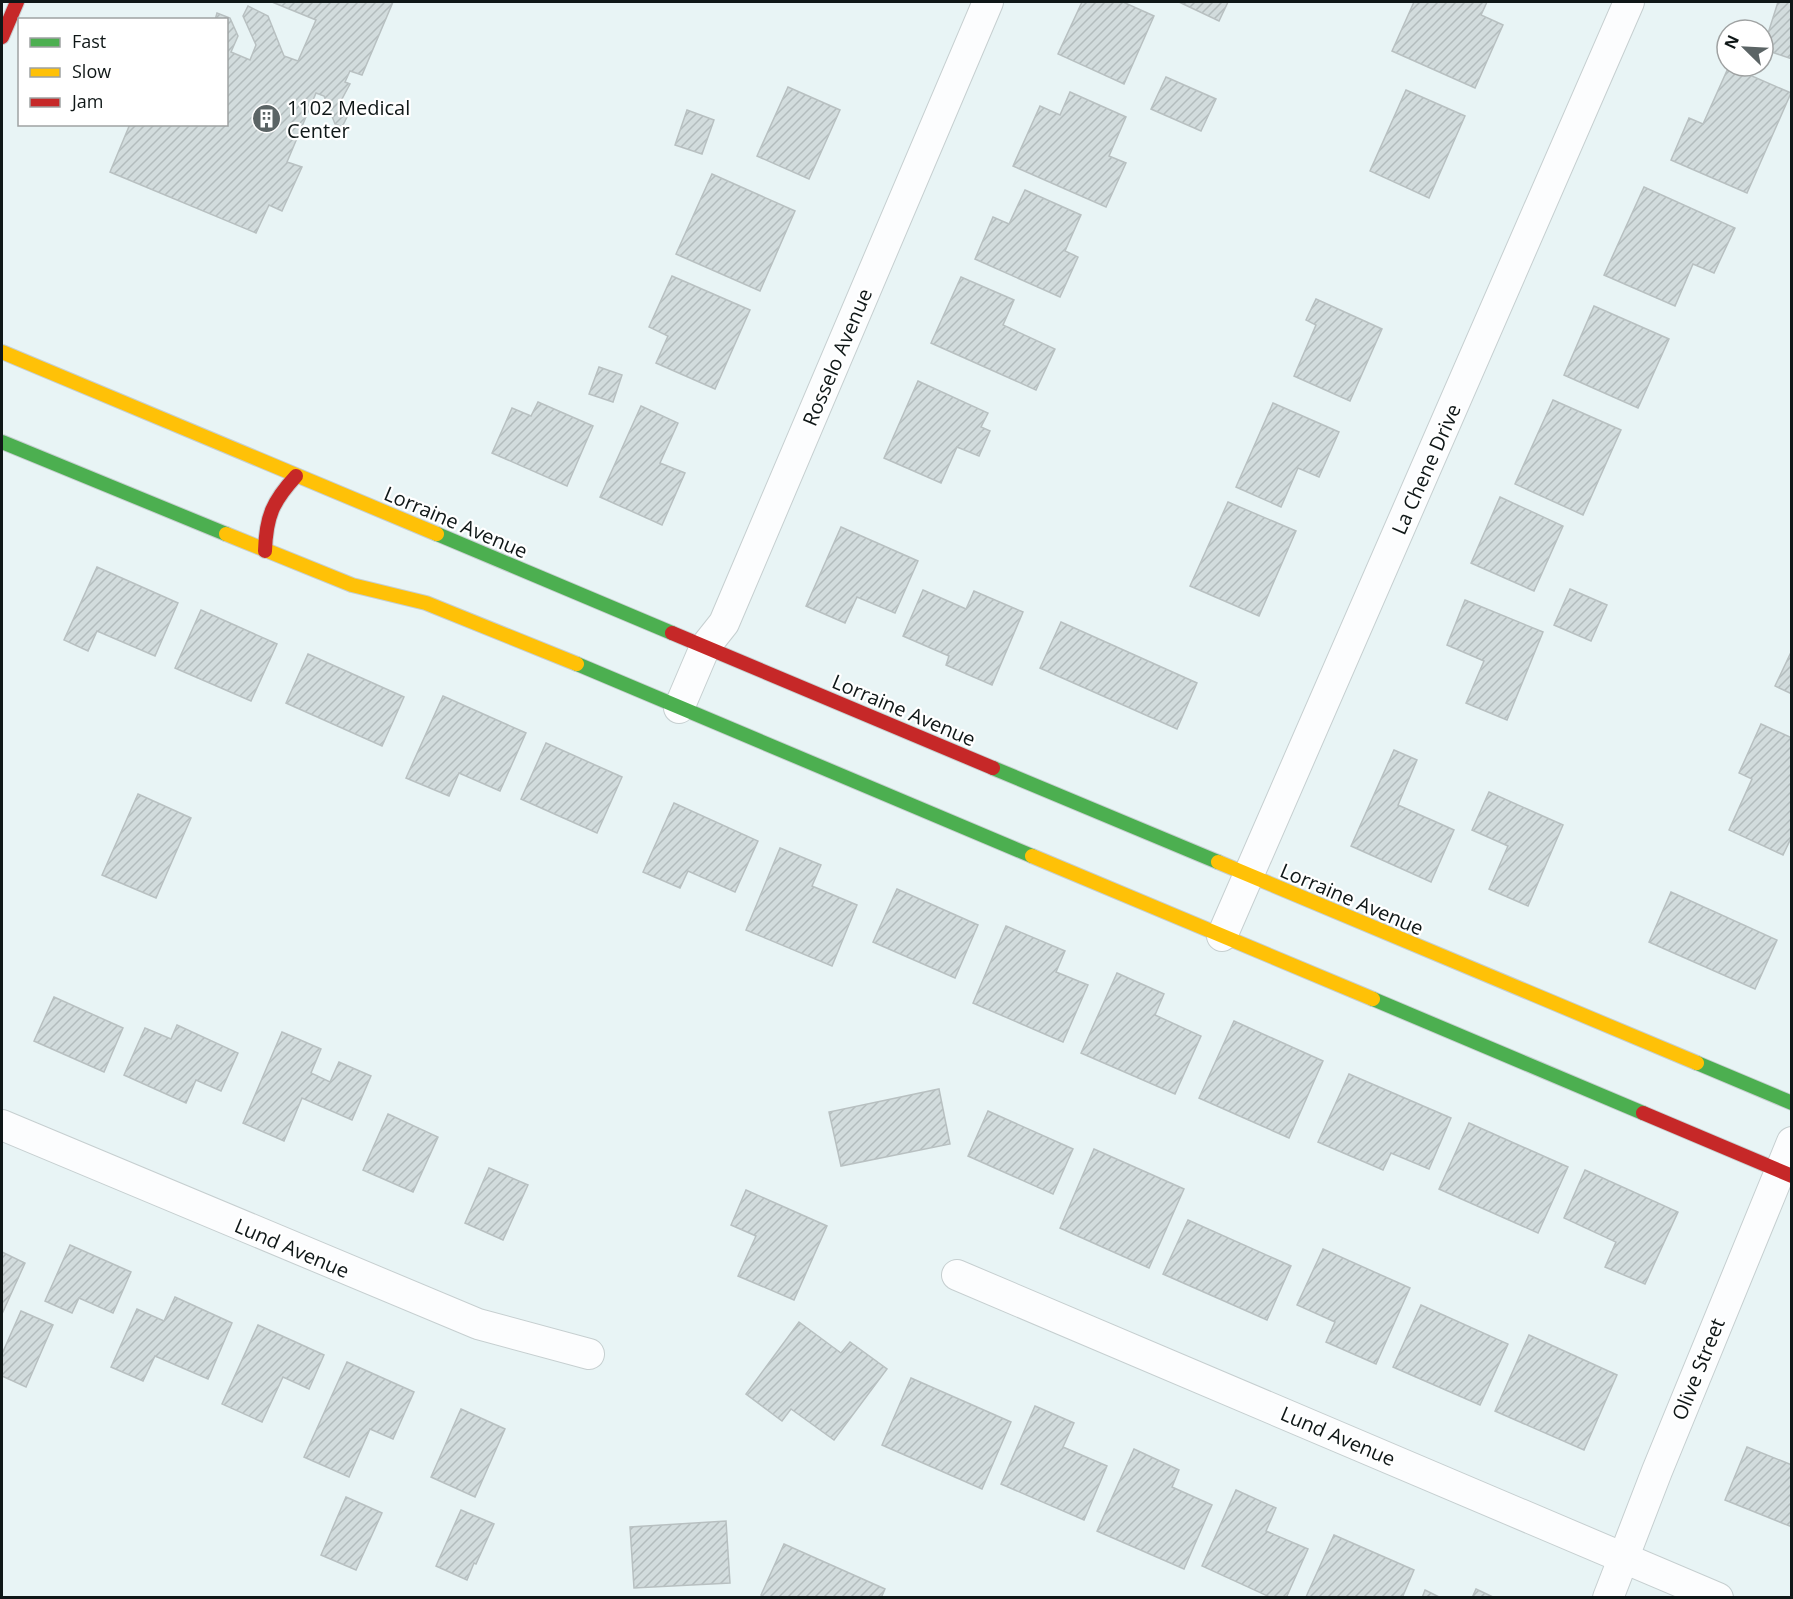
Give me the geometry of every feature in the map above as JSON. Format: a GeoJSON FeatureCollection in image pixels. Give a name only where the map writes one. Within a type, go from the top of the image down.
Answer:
{"type":"FeatureCollection","features":[{"type":"Feature","properties":{"kind":"street"},"geometry":{"type":"LineString","coordinates":[[2,37],[17,2]]}},
{"type":"Feature","properties":{"kind":"street","name":"Rosselo Avenue"},"geometry":{"type":"LineString","coordinates":[[679,708],[705,647],[724,623],[988,2]]}},
{"type":"Feature","properties":{"kind":"street","name":"La Chene Drive"},"geometry":{"type":"LineString","coordinates":[[1222,936],[1629,2]]}},
{"type":"Feature","properties":{"kind":"street","name":"Lorraine Avenue"},"geometry":{"type":"LineString","coordinates":[[2,352],[1791,1103]]}},
{"type":"Feature","properties":{"kind":"street"},"geometry":{"type":"LineString","coordinates":[[2,442],[264,551],[352,585],[426,603],[450,612],[1786,1174]]}},
{"type":"Feature","properties":{"kind":"street"},"geometry":{"type":"LineString","coordinates":[[264,551],[269,512],[280,493],[296,476]]}},
{"type":"Feature","properties":{"kind":"street","name":"Lund Avenue"},"geometry":{"type":"LineString","coordinates":[[2,1125],[478,1324],[589,1354]]}},
{"type":"Feature","properties":{"kind":"street","name":"Olive Street"},"geometry":{"type":"LineString","coordinates":[[1608,1598],[1657,1471],[1786,1174],[1791,1142]]}},
{"type":"Feature","properties":{"kind":"street","name":"Lund Avenue"},"geometry":{"type":"LineString","coordinates":[[957,1275],[1718,1598]]}},
{"type":"Feature","properties":{"kind":"building","name":"1102 Medical Center"},"geometry":{"type":"Polygon","coordinates":[[[272,2],[393,2],[362,75],[350,71],[345,82],[350,84],[342,99],[348,115],[342,127],[335,124],[324,96],[316,93],[287,162],[302,167],[282,211],[269,205],[256,233],[110,172],[129,126],[228,126],[228,18],[216,18],[217,13],[230,18],[238,36],[231,52],[250,60],[256,45],[243,16],[248,6],[268,16],[284,56],[298,61],[316,20],[272,2]]]}},
{"type":"Feature","properties":{"kind":"building"},"geometry":{"type":"Polygon","coordinates":[[[1082,2],[1123,2],[1154,16],[1124,84],[1058,54],[1082,2]]]}},
{"type":"Feature","properties":{"kind":"building"},"geometry":{"type":"Polygon","coordinates":[[[1179,2],[1228,2],[1219,21],[1179,2]]]}},
{"type":"Feature","properties":{"kind":"building"},"geometry":{"type":"Polygon","coordinates":[[[1414,2],[1487,2],[1481,15],[1503,25],[1475,88],[1392,51],[1414,2]]]}},
{"type":"Feature","properties":{"kind":"building"},"geometry":{"type":"Polygon","coordinates":[[[1778,2],[1792,2],[1792,59],[1775,53],[1775,18],[1773,18],[1778,2]]]}},
{"type":"Feature","properties":{"kind":"building"},"geometry":{"type":"Polygon","coordinates":[[[1166,77],[1216,99],[1201,131],[1151,109],[1166,77]]]}},
{"type":"Feature","properties":{"kind":"building"},"geometry":{"type":"Polygon","coordinates":[[[1724,78],[1757,78],[1791,93],[1747,193],[1671,160],[1689,118],[1703,124],[1724,78]]]}},
{"type":"Feature","properties":{"kind":"building"},"geometry":{"type":"Polygon","coordinates":[[[788,87],[840,110],[809,179],[757,156],[788,87]]]}},
{"type":"Feature","properties":{"kind":"building"},"geometry":{"type":"Polygon","coordinates":[[[1406,90],[1465,116],[1429,198],[1370,171],[1406,90]]]}},
{"type":"Feature","properties":{"kind":"building"},"geometry":{"type":"Polygon","coordinates":[[[1070,92],[1126,117],[1109,156],[1126,163],[1106,207],[1013,166],[1040,106],[1060,115],[1070,92]]]}},
{"type":"Feature","properties":{"kind":"building"},"geometry":{"type":"Polygon","coordinates":[[[687,110],[714,120],[702,154],[675,145],[687,110]]]}},
{"type":"Feature","properties":{"kind":"building"},"geometry":{"type":"Polygon","coordinates":[[[712,174],[795,211],[760,291],[676,254],[712,174]]]}},
{"type":"Feature","properties":{"kind":"building"},"geometry":{"type":"Polygon","coordinates":[[[1644,187],[1735,228],[1714,273],[1693,264],[1675,306],[1604,275],[1644,187]]]}},
{"type":"Feature","properties":{"kind":"building"},"geometry":{"type":"Polygon","coordinates":[[[1025,190],[1081,215],[1065,251],[1078,257],[1060,297],[975,259],[993,217],[1009,224],[1025,190]]]}},
{"type":"Feature","properties":{"kind":"building"},"geometry":{"type":"Polygon","coordinates":[[[672,276],[750,310],[715,389],[656,363],[668,336],[649,327],[672,276]]]}},
{"type":"Feature","properties":{"kind":"building"},"geometry":{"type":"Polygon","coordinates":[[[961,277],[1014,300],[1003,325],[1055,349],[1036,390],[931,343],[961,277]]]}},
{"type":"Feature","properties":{"kind":"building"},"geometry":{"type":"Polygon","coordinates":[[[1316,299],[1382,329],[1350,401],[1294,376],[1316,325],[1306,320],[1316,299]]]}},
{"type":"Feature","properties":{"kind":"building"},"geometry":{"type":"Polygon","coordinates":[[[1594,306],[1669,339],[1638,408],[1564,375],[1594,306]]]}},
{"type":"Feature","properties":{"kind":"building"},"geometry":{"type":"Polygon","coordinates":[[[599,367],[622,375],[613,402],[589,394],[599,367]]]}},
{"type":"Feature","properties":{"kind":"building"},"geometry":{"type":"Polygon","coordinates":[[[918,381],[988,413],[981,427],[990,431],[979,456],[957,447],[941,483],[884,458],[918,381]]]}},
{"type":"Feature","properties":{"kind":"building"},"geometry":{"type":"Polygon","coordinates":[[[1553,400],[1621,430],[1583,515],[1515,484],[1553,400]]]}},
{"type":"Feature","properties":{"kind":"building"},"geometry":{"type":"Polygon","coordinates":[[[538,402],[593,426],[567,486],[492,453],[512,408],[531,416],[538,402]]]}},
{"type":"Feature","properties":{"kind":"building"},"geometry":{"type":"Polygon","coordinates":[[[1273,403],[1339,432],[1319,477],[1298,468],[1281,507],[1236,487],[1273,403]]]}},
{"type":"Feature","properties":{"kind":"building"},"geometry":{"type":"Polygon","coordinates":[[[641,406],[678,423],[660,463],[685,473],[662,525],[600,497],[641,406]]]}},
{"type":"Feature","properties":{"kind":"building"},"geometry":{"type":"Polygon","coordinates":[[[1500,497],[1563,526],[1534,591],[1471,563],[1500,497]]]}},
{"type":"Feature","properties":{"kind":"building"},"geometry":{"type":"Polygon","coordinates":[[[1228,502],[1296,531],[1259,616],[1190,586],[1228,502]]]}},
{"type":"Feature","properties":{"kind":"building"},"geometry":{"type":"Polygon","coordinates":[[[841,527],[918,561],[895,613],[857,597],[845,623],[806,606],[841,527]]]}},
{"type":"Feature","properties":{"kind":"building"},"geometry":{"type":"Polygon","coordinates":[[[97,567],[178,603],[155,656],[97,631],[88,651],[64,640],[97,567]]]}},
{"type":"Feature","properties":{"kind":"building"},"geometry":{"type":"Polygon","coordinates":[[[1570,589],[1607,605],[1591,641],[1554,625],[1570,589]]]}},
{"type":"Feature","properties":{"kind":"building"},"geometry":{"type":"Polygon","coordinates":[[[923,590],[966,609],[974,591],[1023,612],[992,685],[946,665],[949,656],[903,636],[923,590]]]}},
{"type":"Feature","properties":{"kind":"building"},"geometry":{"type":"Polygon","coordinates":[[[1465,600],[1543,632],[1507,720],[1466,703],[1484,661],[1447,645],[1465,600]]]}},
{"type":"Feature","properties":{"kind":"building"},"geometry":{"type":"Polygon","coordinates":[[[201,610],[277,644],[251,701],[175,668],[201,610]]]}},
{"type":"Feature","properties":{"kind":"building"},"geometry":{"type":"Polygon","coordinates":[[[1061,622],[1197,683],[1177,729],[1040,668],[1061,622]]]}},
{"type":"Feature","properties":{"kind":"building"},"geometry":{"type":"Polygon","coordinates":[[[1792,650],[1792,694],[1775,686],[1792,650]]]}},
{"type":"Feature","properties":{"kind":"building"},"geometry":{"type":"Polygon","coordinates":[[[308,654],[404,697],[382,746],[286,703],[308,654]]]}},
{"type":"Feature","properties":{"kind":"building"},"geometry":{"type":"Polygon","coordinates":[[[443,696],[526,733],[500,791],[459,773],[449,796],[406,778],[443,696]]]}},
{"type":"Feature","properties":{"kind":"building"},"geometry":{"type":"Polygon","coordinates":[[[1761,724],[1792,738],[1792,836],[1783,855],[1729,830],[1752,779],[1739,773],[1761,724]]]}},
{"type":"Feature","properties":{"kind":"building"},"geometry":{"type":"Polygon","coordinates":[[[546,743],[622,777],[597,833],[521,799],[546,743]]]}},
{"type":"Feature","properties":{"kind":"building"},"geometry":{"type":"Polygon","coordinates":[[[1394,750],[1417,760],[1398,805],[1454,830],[1431,882],[1351,846],[1394,750]]]}},
{"type":"Feature","properties":{"kind":"building"},"geometry":{"type":"Polygon","coordinates":[[[1489,792],[1563,825],[1528,906],[1489,889],[1508,846],[1472,830],[1489,792]]]}},
{"type":"Feature","properties":{"kind":"building"},"geometry":{"type":"Polygon","coordinates":[[[138,794],[191,818],[156,898],[102,875],[138,794]]]}},
{"type":"Feature","properties":{"kind":"building"},"geometry":{"type":"Polygon","coordinates":[[[674,803],[758,841],[735,892],[688,871],[680,888],[643,872],[674,803]]]}},
{"type":"Feature","properties":{"kind":"building"},"geometry":{"type":"Polygon","coordinates":[[[780,848],[821,865],[812,886],[857,905],[832,966],[746,930],[780,848]]]}},
{"type":"Feature","properties":{"kind":"building"},"geometry":{"type":"Polygon","coordinates":[[[897,889],[978,925],[955,978],[873,942],[897,889]]]}},
{"type":"Feature","properties":{"kind":"building"},"geometry":{"type":"Polygon","coordinates":[[[1671,892],[1777,940],[1755,989],[1649,942],[1671,892]]]}},
{"type":"Feature","properties":{"kind":"building"},"geometry":{"type":"Polygon","coordinates":[[[1006,926],[1065,951],[1056,972],[1088,985],[1063,1042],[973,1003],[1006,926]]]}},
{"type":"Feature","properties":{"kind":"building"},"geometry":{"type":"Polygon","coordinates":[[[1117,973],[1164,994],[1155,1015],[1201,1036],[1175,1094],[1081,1053],[1117,973]]]}},
{"type":"Feature","properties":{"kind":"building"},"geometry":{"type":"Polygon","coordinates":[[[54,997],[123,1028],[104,1072],[34,1041],[54,997]]]}},
{"type":"Feature","properties":{"kind":"building"},"geometry":{"type":"Polygon","coordinates":[[[1234,1021],[1323,1061],[1289,1138],[1199,1098],[1234,1021]]]}},
{"type":"Feature","properties":{"kind":"building"},"geometry":{"type":"Polygon","coordinates":[[[177,1025],[238,1053],[221,1091],[196,1080],[186,1103],[124,1075],[145,1028],[171,1039],[177,1025]]]}},
{"type":"Feature","properties":{"kind":"building"},"geometry":{"type":"Polygon","coordinates":[[[282,1032],[321,1049],[311,1073],[330,1082],[339,1062],[371,1076],[352,1120],[302,1098],[284,1141],[243,1123],[282,1032]]]}},
{"type":"Feature","properties":{"kind":"building"},"geometry":{"type":"Polygon","coordinates":[[[1349,1074],[1451,1118],[1429,1169],[1391,1153],[1383,1170],[1318,1142],[1349,1074]]]}},
{"type":"Feature","properties":{"kind":"building"},"geometry":{"type":"Polygon","coordinates":[[[939,1089],[950,1144],[841,1166],[829,1112],[939,1089]]]}},
{"type":"Feature","properties":{"kind":"building"},"geometry":{"type":"Polygon","coordinates":[[[988,1111],[1073,1149],[1053,1194],[968,1156],[988,1111]]]}},
{"type":"Feature","properties":{"kind":"building"},"geometry":{"type":"Polygon","coordinates":[[[388,1114],[438,1137],[413,1192],[363,1170],[388,1114]]]}},
{"type":"Feature","properties":{"kind":"building"},"geometry":{"type":"Polygon","coordinates":[[[1469,1123],[1568,1167],[1538,1233],[1439,1189],[1469,1123]]]}},
{"type":"Feature","properties":{"kind":"building"},"geometry":{"type":"Polygon","coordinates":[[[1094,1149],[1184,1189],[1149,1268],[1060,1228],[1094,1149]]]}},
{"type":"Feature","properties":{"kind":"building"},"geometry":{"type":"Polygon","coordinates":[[[489,1168],[528,1185],[503,1240],[465,1223],[489,1168]]]}},
{"type":"Feature","properties":{"kind":"building"},"geometry":{"type":"Polygon","coordinates":[[[1585,1170],[1678,1212],[1645,1284],[1605,1267],[1616,1242],[1564,1218],[1585,1170]]]}},
{"type":"Feature","properties":{"kind":"building"},"geometry":{"type":"Polygon","coordinates":[[[746,1190],[827,1226],[794,1300],[738,1276],[756,1236],[731,1225],[746,1190]]]}},
{"type":"Feature","properties":{"kind":"building"},"geometry":{"type":"Polygon","coordinates":[[[1188,1220],[1291,1266],[1267,1320],[1163,1274],[1188,1220]]]}},
{"type":"Feature","properties":{"kind":"building"},"geometry":{"type":"Polygon","coordinates":[[[70,1245],[131,1272],[113,1313],[79,1298],[72,1313],[45,1301],[70,1245]]]}},
{"type":"Feature","properties":{"kind":"building"},"geometry":{"type":"Polygon","coordinates":[[[1323,1249],[1410,1288],[1376,1364],[1326,1342],[1335,1322],[1297,1305],[1323,1249]]]}},
{"type":"Feature","properties":{"kind":"building"},"geometry":{"type":"Polygon","coordinates":[[[2,1252],[25,1263],[2,1314],[2,1252]]]}},
{"type":"Feature","properties":{"kind":"building"},"geometry":{"type":"Polygon","coordinates":[[[175,1297],[232,1323],[208,1379],[155,1356],[143,1381],[111,1367],[137,1309],[164,1321],[175,1297]]]}},
{"type":"Feature","properties":{"kind":"building"},"geometry":{"type":"Polygon","coordinates":[[[1421,1305],[1508,1344],[1480,1405],[1393,1367],[1421,1305]]]}},
{"type":"Feature","properties":{"kind":"building"},"geometry":{"type":"Polygon","coordinates":[[[21,1311],[53,1325],[26,1387],[2,1376],[2,1354],[21,1311]]]}},
{"type":"Feature","properties":{"kind":"building"},"geometry":{"type":"Polygon","coordinates":[[[799,1322],[841,1353],[850,1342],[887,1369],[834,1440],[791,1409],[782,1421],[746,1394],[799,1322]]]}},
{"type":"Feature","properties":{"kind":"building"},"geometry":{"type":"Polygon","coordinates":[[[258,1325],[324,1355],[309,1389],[283,1377],[262,1422],[222,1404],[258,1325]]]}},
{"type":"Feature","properties":{"kind":"building"},"geometry":{"type":"Polygon","coordinates":[[[1529,1335],[1617,1375],[1584,1450],[1495,1411],[1529,1335]]]}},
{"type":"Feature","properties":{"kind":"building"},"geometry":{"type":"Polygon","coordinates":[[[347,1362],[414,1392],[393,1439],[370,1429],[349,1477],[304,1457],[347,1362]]]}},
{"type":"Feature","properties":{"kind":"building"},"geometry":{"type":"Polygon","coordinates":[[[911,1378],[1011,1422],[982,1489],[882,1445],[911,1378]]]}},
{"type":"Feature","properties":{"kind":"building"},"geometry":{"type":"Polygon","coordinates":[[[1035,1406],[1074,1423],[1063,1447],[1107,1466],[1084,1520],[1001,1484],[1035,1406]]]}},
{"type":"Feature","properties":{"kind":"building"},"geometry":{"type":"Polygon","coordinates":[[[461,1409],[505,1429],[475,1497],[431,1477],[461,1409]]]}},
{"type":"Feature","properties":{"kind":"building"},"geometry":{"type":"Polygon","coordinates":[[[1747,1447],[1792,1465],[1792,1527],[1725,1500],[1747,1447]]]}},
{"type":"Feature","properties":{"kind":"building"},"geometry":{"type":"Polygon","coordinates":[[[1134,1449],[1179,1470],[1172,1487],[1212,1505],[1184,1569],[1097,1531],[1134,1449]]]}},
{"type":"Feature","properties":{"kind":"building"},"geometry":{"type":"Polygon","coordinates":[[[1236,1490],[1276,1508],[1266,1531],[1308,1549],[1286,1598],[1272,1598],[1202,1566],[1236,1490]]]}},
{"type":"Feature","properties":{"kind":"building"},"geometry":{"type":"Polygon","coordinates":[[[346,1497],[382,1513],[356,1570],[321,1555],[346,1497]]]}},
{"type":"Feature","properties":{"kind":"building"},"geometry":{"type":"Polygon","coordinates":[[[461,1510],[494,1524],[467,1580],[436,1566],[461,1510]]]}},
{"type":"Feature","properties":{"kind":"building"},"geometry":{"type":"Polygon","coordinates":[[[726,1521],[730,1583],[634,1588],[630,1527],[726,1521]]]}},
{"type":"Feature","properties":{"kind":"building"},"geometry":{"type":"Polygon","coordinates":[[[1334,1535],[1414,1570],[1402,1598],[1306,1597],[1334,1535]]]}},
{"type":"Feature","properties":{"kind":"building"},"geometry":{"type":"Polygon","coordinates":[[[784,1544],[885,1589],[881,1598],[765,1598],[761,1595],[784,1544]]]}},
{"type":"Feature","properties":{"kind":"building"},"geometry":{"type":"Polygon","coordinates":[[[1476,1589],[1495,1598],[1472,1598],[1476,1589]]]}},
{"type":"Feature","properties":{"kind":"building"},"geometry":{"type":"Polygon","coordinates":[[[1425,1590],[1441,1598],[1422,1598],[1425,1590]]]}},
{"type":"Feature","properties":{"kind":"traffic: fast"},"geometry":{"type":"LineString","coordinates":[[2,442],[226,534]]}},
{"type":"Feature","properties":{"kind":"traffic: fast"},"geometry":{"type":"LineString","coordinates":[[437,534],[672,633]]}},
{"type":"Feature","properties":{"kind":"traffic: fast"},"geometry":{"type":"LineString","coordinates":[[577,664],[1032,856]]}},
{"type":"Feature","properties":{"kind":"traffic: fast"},"geometry":{"type":"LineString","coordinates":[[993,768],[1218,862]]}},
{"type":"Feature","properties":{"kind":"traffic: fast"},"geometry":{"type":"LineString","coordinates":[[1373,999],[1643,1113]]}},
{"type":"Feature","properties":{"kind":"traffic: fast"},"geometry":{"type":"LineString","coordinates":[[1697,1063],[1792,1103]]}},
{"type":"Feature","properties":{"kind":"traffic: slow"},"geometry":{"type":"LineString","coordinates":[[2,352],[437,534]]}},
{"type":"Feature","properties":{"kind":"traffic: slow"},"geometry":{"type":"LineString","coordinates":[[226,534],[352,585],[426,603],[577,664]]}},
{"type":"Feature","properties":{"kind":"traffic: slow"},"geometry":{"type":"LineString","coordinates":[[1032,856],[1373,999]]}},
{"type":"Feature","properties":{"kind":"traffic: slow"},"geometry":{"type":"LineString","coordinates":[[1218,862],[1697,1063]]}},
{"type":"Feature","properties":{"kind":"traffic: jam"},"geometry":{"type":"LineString","coordinates":[[2,37],[17,2]]}},
{"type":"Feature","properties":{"kind":"traffic: jam"},"geometry":{"type":"LineString","coordinates":[[265,551],[267,528],[272,510],[276,501],[296,476]]}},
{"type":"Feature","properties":{"kind":"traffic: jam"},"geometry":{"type":"LineString","coordinates":[[672,633],[993,768]]}},
{"type":"Feature","properties":{"kind":"traffic: jam"},"geometry":{"type":"LineString","coordinates":[[1643,1113],[1792,1176]]}},
{"type":"Feature","properties":{"kind":"place","name":"1102 Medical Center"},"geometry":{"type":"Point","coordinates":[266,119]}}]}
